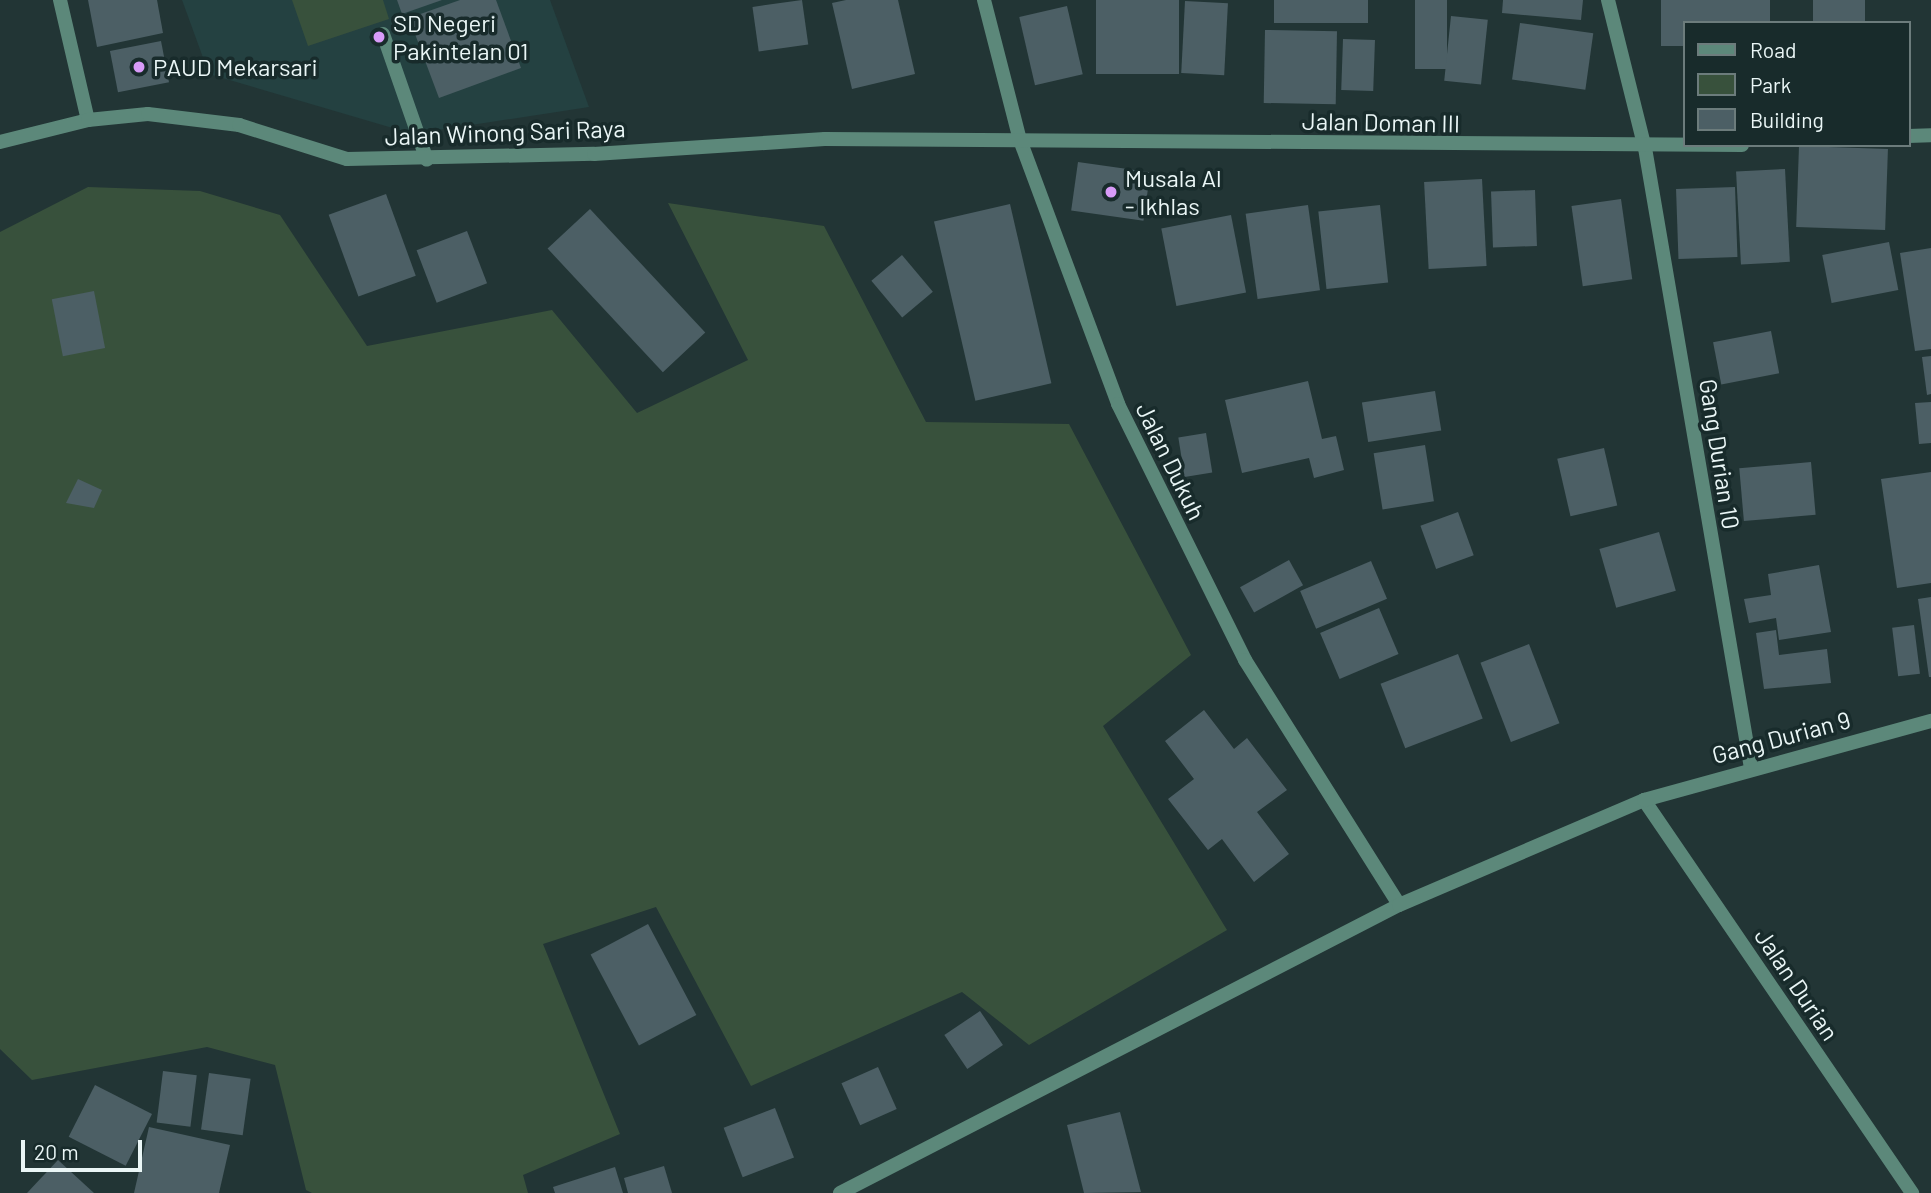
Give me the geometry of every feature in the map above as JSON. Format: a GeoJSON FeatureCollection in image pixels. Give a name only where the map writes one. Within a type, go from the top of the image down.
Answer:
{"type":"FeatureCollection","features":[{"type":"Feature","properties":{"kind":"street"},"geometry":{"type":"LineString","coordinates":[[60,0],[88,120]]}},
{"type":"Feature","properties":{"kind":"street","name":"Jalan Dukuh"},"geometry":{"type":"LineString","coordinates":[[984,0],[1020,140],[1130,428],[1245,660],[1399,905]]}},
{"type":"Feature","properties":{"kind":"street","name":"Gang Durian 10"},"geometry":{"type":"LineString","coordinates":[[1608,0],[1646,148],[1751,768]]}},
{"type":"Feature","properties":{"kind":"street"},"geometry":{"type":"LineString","coordinates":[[383,34],[427,160]]}},
{"type":"Feature","properties":{"kind":"street","name":"Jalan Winong Sari Raya"},"geometry":{"type":"LineString","coordinates":[[0,142],[88,120],[148,114],[226,123],[347,159],[427,160],[825,139],[1020,140]]}},
{"type":"Feature","properties":{"kind":"street"},"geometry":{"type":"LineString","coordinates":[[1910,136],[1931,135]]}},
{"type":"Feature","properties":{"kind":"street","name":"Jalan Doman III"},"geometry":{"type":"LineString","coordinates":[[1020,140],[1682,147]]}},
{"type":"Feature","properties":{"kind":"street","name":"Gang Durian 9"},"geometry":{"type":"LineString","coordinates":[[839,1193],[1399,905],[1644,800],[1751,768],[1931,721]]}},
{"type":"Feature","properties":{"kind":"street","name":"Jalan Durian"},"geometry":{"type":"LineString","coordinates":[[1644,800],[1912,1193]]}},
{"type":"Feature","properties":{"kind":"shaded area","name":"SD Negeri Pakintelan 01"},"geometry":{"type":"Polygon","coordinates":[[[182,0],[550,0],[589,107],[413,134],[209,74],[182,0]]]}},
{"type":"Feature","properties":{"kind":"green space"},"geometry":{"type":"Polygon","coordinates":[[[292,0],[383,0],[389,19],[308,46],[292,0]]]}},
{"type":"Feature","properties":{"kind":"green space"},"geometry":{"type":"Polygon","coordinates":[[[88,187],[200,191],[280,215],[367,346],[552,310],[637,413],[748,360],[668,203],[824,226],[926,422],[1069,424],[1191,655],[1103,726],[1227,930],[1029,1045],[962,992],[751,1086],[656,907],[543,944],[620,1134],[523,1175],[528,1193],[312,1193],[306,1190],[275,1065],[207,1047],[32,1080],[0,1049],[0,232],[88,187]]]}},
{"type":"Feature","properties":{"kind":"building"},"geometry":{"type":"Polygon","coordinates":[[[88,0],[157,0],[163,33],[97,47],[88,0]]]}},
{"type":"Feature","properties":{"kind":"building"},"geometry":{"type":"Polygon","coordinates":[[[397,0],[442,0],[402,14],[397,0]]]}},
{"type":"Feature","properties":{"kind":"building"},"geometry":{"type":"Polygon","coordinates":[[[460,0],[496,0],[521,68],[439,98],[409,18],[460,0]]]}},
{"type":"Feature","properties":{"kind":"building"},"geometry":{"type":"Polygon","coordinates":[[[802,0],[808,45],[759,52],[752,7],[802,0]]]}},
{"type":"Feature","properties":{"kind":"building"},"geometry":{"type":"Polygon","coordinates":[[[846,0],[898,0],[915,74],[852,89],[832,3],[846,0]]]}},
{"type":"Feature","properties":{"kind":"building"},"geometry":{"type":"Polygon","coordinates":[[[1096,0],[1179,0],[1179,74],[1096,74],[1096,0]]]}},
{"type":"Feature","properties":{"kind":"building"},"geometry":{"type":"Polygon","coordinates":[[[1274,0],[1368,0],[1368,23],[1274,23],[1274,0]]]}},
{"type":"Feature","properties":{"kind":"building"},"geometry":{"type":"Polygon","coordinates":[[[1415,0],[1447,0],[1447,69],[1415,69],[1415,0]]]}},
{"type":"Feature","properties":{"kind":"building"},"geometry":{"type":"Polygon","coordinates":[[[1503,0],[1583,0],[1581,20],[1502,13],[1503,0]]]}},
{"type":"Feature","properties":{"kind":"building"},"geometry":{"type":"Polygon","coordinates":[[[1661,0],[1770,0],[1770,21],[1682,21],[1682,46],[1661,46],[1661,0]]]}},
{"type":"Feature","properties":{"kind":"building"},"geometry":{"type":"Polygon","coordinates":[[[1813,0],[1865,0],[1865,21],[1813,21],[1813,0]]]}},
{"type":"Feature","properties":{"kind":"building"},"geometry":{"type":"Polygon","coordinates":[[[1185,1],[1228,3],[1224,75],[1181,73],[1185,1]]]}},
{"type":"Feature","properties":{"kind":"building"},"geometry":{"type":"Polygon","coordinates":[[[1067,6],[1083,74],[1035,85],[1019,17],[1067,6]]]}},
{"type":"Feature","properties":{"kind":"building"},"geometry":{"type":"Polygon","coordinates":[[[1451,16],[1488,20],[1481,85],[1444,81],[1451,16]]]}},
{"type":"Feature","properties":{"kind":"building"},"geometry":{"type":"Polygon","coordinates":[[[1520,23],[1593,33],[1585,90],[1512,79],[1520,23]]]}},
{"type":"Feature","properties":{"kind":"building"},"geometry":{"type":"Polygon","coordinates":[[[1265,30],[1337,31],[1336,104],[1264,103],[1265,30]]]}},
{"type":"Feature","properties":{"kind":"building"},"geometry":{"type":"Polygon","coordinates":[[[1343,39],[1375,40],[1373,91],[1341,90],[1343,39]]]}},
{"type":"Feature","properties":{"kind":"building","name":"PAUD Mekarsari"},"geometry":{"type":"Polygon","coordinates":[[[161,41],[169,82],[118,92],[110,51],[161,41]]]}},
{"type":"Feature","properties":{"kind":"building"},"geometry":{"type":"Polygon","coordinates":[[[1799,147],[1888,149],[1885,230],[1796,227],[1799,147]]]}},
{"type":"Feature","properties":{"kind":"building","name":"Musala Al - Ikhlas"},"geometry":{"type":"Polygon","coordinates":[[[1078,162],[1150,172],[1143,221],[1071,211],[1078,162]]]}},
{"type":"Feature","properties":{"kind":"building"},"geometry":{"type":"Polygon","coordinates":[[[1785,169],[1790,262],[1741,264],[1736,172],[1785,169]]]}},
{"type":"Feature","properties":{"kind":"building"},"geometry":{"type":"Polygon","coordinates":[[[1482,179],[1487,266],[1429,269],[1424,182],[1482,179]]]}},
{"type":"Feature","properties":{"kind":"building"},"geometry":{"type":"Polygon","coordinates":[[[1735,187],[1737,257],[1678,259],[1676,189],[1735,187]]]}},
{"type":"Feature","properties":{"kind":"building"},"geometry":{"type":"Polygon","coordinates":[[[1535,190],[1537,246],[1493,248],[1491,192],[1535,190]]]}},
{"type":"Feature","properties":{"kind":"building"},"geometry":{"type":"Polygon","coordinates":[[[386,194],[416,276],[358,297],[329,215],[386,194]]]}},
{"type":"Feature","properties":{"kind":"building"},"geometry":{"type":"Polygon","coordinates":[[[1621,199],[1632,279],[1583,286],[1571,206],[1621,199]]]}},
{"type":"Feature","properties":{"kind":"building"},"geometry":{"type":"Polygon","coordinates":[[[1010,204],[1051,383],[975,401],[934,222],[1010,204]]]}},
{"type":"Feature","properties":{"kind":"building"},"geometry":{"type":"Polygon","coordinates":[[[1308,205],[1320,290],[1258,299],[1246,214],[1308,205]]]}},
{"type":"Feature","properties":{"kind":"building"},"geometry":{"type":"Polygon","coordinates":[[[1380,205],[1388,283],[1326,289],[1318,211],[1380,205]]]}},
{"type":"Feature","properties":{"kind":"building"},"geometry":{"type":"Polygon","coordinates":[[[590,209],[705,333],[663,372],[548,249],[590,209]]]}},
{"type":"Feature","properties":{"kind":"building"},"geometry":{"type":"Polygon","coordinates":[[[1231,215],[1246,293],[1176,306],[1161,229],[1231,215]]]}},
{"type":"Feature","properties":{"kind":"building"},"geometry":{"type":"Polygon","coordinates":[[[467,231],[487,283],[437,303],[417,250],[467,231]]]}},
{"type":"Feature","properties":{"kind":"building"},"geometry":{"type":"Polygon","coordinates":[[[1889,242],[1898,290],[1832,303],[1822,255],[1889,242]]]}},
{"type":"Feature","properties":{"kind":"building"},"geometry":{"type":"Polygon","coordinates":[[[1931,248],[1931,349],[1915,351],[1900,253],[1931,248]]]}},
{"type":"Feature","properties":{"kind":"building"},"geometry":{"type":"Polygon","coordinates":[[[902,255],[933,292],[902,317],[871,281],[902,255]]]}},
{"type":"Feature","properties":{"kind":"building"},"geometry":{"type":"Polygon","coordinates":[[[94,291],[105,348],[63,356],[52,299],[94,291]]]}},
{"type":"Feature","properties":{"kind":"building"},"geometry":{"type":"Polygon","coordinates":[[[1771,331],[1779,373],[1721,384],[1713,342],[1771,331]]]}},
{"type":"Feature","properties":{"kind":"building"},"geometry":{"type":"Polygon","coordinates":[[[1931,356],[1931,394],[1927,395],[1922,357],[1931,356]]]}},
{"type":"Feature","properties":{"kind":"building"},"geometry":{"type":"Polygon","coordinates":[[[1308,381],[1322,439],[1336,436],[1344,470],[1314,478],[1309,458],[1242,473],[1225,400],[1308,381]]]}},
{"type":"Feature","properties":{"kind":"building"},"geometry":{"type":"Polygon","coordinates":[[[1435,391],[1441,431],[1368,442],[1362,403],[1435,391]]]}},
{"type":"Feature","properties":{"kind":"building"},"geometry":{"type":"Polygon","coordinates":[[[1931,402],[1931,443],[1919,444],[1915,403],[1931,402]]]}},
{"type":"Feature","properties":{"kind":"building"},"geometry":{"type":"Polygon","coordinates":[[[1206,433],[1212,473],[1185,477],[1178,437],[1206,433]]]}},
{"type":"Feature","properties":{"kind":"building"},"geometry":{"type":"Polygon","coordinates":[[[1425,445],[1434,501],[1383,509],[1374,453],[1425,445]]]}},
{"type":"Feature","properties":{"kind":"building"},"geometry":{"type":"Polygon","coordinates":[[[1604,448],[1617,505],[1571,516],[1557,459],[1604,448]]]}},
{"type":"Feature","properties":{"kind":"building"},"geometry":{"type":"Polygon","coordinates":[[[1811,462],[1816,515],[1744,521],[1739,468],[1811,462]]]}},
{"type":"Feature","properties":{"kind":"building"},"geometry":{"type":"Polygon","coordinates":[[[1931,472],[1931,583],[1897,588],[1881,479],[1931,472]]]}},
{"type":"Feature","properties":{"kind":"building"},"geometry":{"type":"Polygon","coordinates":[[[78,479],[102,490],[94,508],[66,503],[78,479]]]}},
{"type":"Feature","properties":{"kind":"building"},"geometry":{"type":"Polygon","coordinates":[[[1458,512],[1474,555],[1436,569],[1420,526],[1458,512]]]}},
{"type":"Feature","properties":{"kind":"building"},"geometry":{"type":"Polygon","coordinates":[[[1659,532],[1676,591],[1616,608],[1599,549],[1659,532]]]}},
{"type":"Feature","properties":{"kind":"building"},"geometry":{"type":"Polygon","coordinates":[[[1289,560],[1303,585],[1254,613],[1240,587],[1289,560]]]}},
{"type":"Feature","properties":{"kind":"building"},"geometry":{"type":"Polygon","coordinates":[[[1371,561],[1387,599],[1316,629],[1300,591],[1371,561]]]}},
{"type":"Feature","properties":{"kind":"building"},"geometry":{"type":"Polygon","coordinates":[[[1819,565],[1831,632],[1779,640],[1776,618],[1749,623],[1744,599],[1771,595],[1768,574],[1819,565]]]}},
{"type":"Feature","properties":{"kind":"building"},"geometry":{"type":"Polygon","coordinates":[[[1931,597],[1931,677],[1929,677],[1918,599],[1931,597]]]}},
{"type":"Feature","properties":{"kind":"building"},"geometry":{"type":"Polygon","coordinates":[[[1379,608],[1399,654],[1340,679],[1320,633],[1379,608]]]}},
{"type":"Feature","properties":{"kind":"building"},"geometry":{"type":"Polygon","coordinates":[[[1914,625],[1920,674],[1898,676],[1892,628],[1914,625]]]}},
{"type":"Feature","properties":{"kind":"building"},"geometry":{"type":"Polygon","coordinates":[[[1776,630],[1779,655],[1827,649],[1831,683],[1764,689],[1756,633],[1776,630]]]}},
{"type":"Feature","properties":{"kind":"building"},"geometry":{"type":"Polygon","coordinates":[[[1529,644],[1559,723],[1511,742],[1480,663],[1529,644]]]}},
{"type":"Feature","properties":{"kind":"building"},"geometry":{"type":"Polygon","coordinates":[[[1458,654],[1483,718],[1405,748],[1381,684],[1458,654]]]}},
{"type":"Feature","properties":{"kind":"building"},"geometry":{"type":"Polygon","coordinates":[[[1204,710],[1234,749],[1247,738],[1287,790],[1257,812],[1289,854],[1254,882],[1222,839],[1208,850],[1168,799],[1194,779],[1165,741],[1204,710]]]}},
{"type":"Feature","properties":{"kind":"building"},"geometry":{"type":"Polygon","coordinates":[[[648,924],[696,1015],[639,1045],[591,955],[648,924]]]}},
{"type":"Feature","properties":{"kind":"building"},"geometry":{"type":"Polygon","coordinates":[[[980,1011],[1003,1045],[967,1069],[944,1035],[980,1011]]]}},
{"type":"Feature","properties":{"kind":"building"},"geometry":{"type":"Polygon","coordinates":[[[878,1067],[897,1109],[860,1125],[841,1083],[878,1067]]]}},
{"type":"Feature","properties":{"kind":"building"},"geometry":{"type":"Polygon","coordinates":[[[163,1071],[197,1075],[190,1127],[157,1123],[163,1071]]]}},
{"type":"Feature","properties":{"kind":"building"},"geometry":{"type":"Polygon","coordinates":[[[209,1073],[251,1079],[243,1135],[201,1129],[209,1073]]]}},
{"type":"Feature","properties":{"kind":"building"},"geometry":{"type":"Polygon","coordinates":[[[95,1085],[152,1114],[126,1166],[69,1137],[95,1085]]]}},
{"type":"Feature","properties":{"kind":"building"},"geometry":{"type":"Polygon","coordinates":[[[775,1108],[794,1157],[743,1177],[724,1128],[775,1108]]]}},
{"type":"Feature","properties":{"kind":"building"},"geometry":{"type":"Polygon","coordinates":[[[1120,1112],[1141,1192],[1084,1193],[1067,1125],[1120,1112]]]}},
{"type":"Feature","properties":{"kind":"building"},"geometry":{"type":"Polygon","coordinates":[[[149,1127],[230,1145],[219,1193],[134,1193],[149,1127]]]}},
{"type":"Feature","properties":{"kind":"building"},"geometry":{"type":"Polygon","coordinates":[[[58,1160],[94,1193],[27,1193],[58,1160]]]}},
{"type":"Feature","properties":{"kind":"building"},"geometry":{"type":"Polygon","coordinates":[[[664,1166],[672,1193],[628,1193],[624,1178],[664,1166]]]}},
{"type":"Feature","properties":{"kind":"building"},"geometry":{"type":"Polygon","coordinates":[[[615,1167],[623,1193],[555,1193],[553,1187],[615,1167]]]}},
{"type":"Feature","properties":{"kind":"place","name":"SD Negeri Pakintelan 01"},"geometry":{"type":"Point","coordinates":[379,37]}},
{"type":"Feature","properties":{"kind":"place","name":"PAUD Mekarsari"},"geometry":{"type":"Point","coordinates":[139,67]}},
{"type":"Feature","properties":{"kind":"place","name":"Musala Al - Ikhlas"},"geometry":{"type":"Point","coordinates":[1111,192]}}]}
